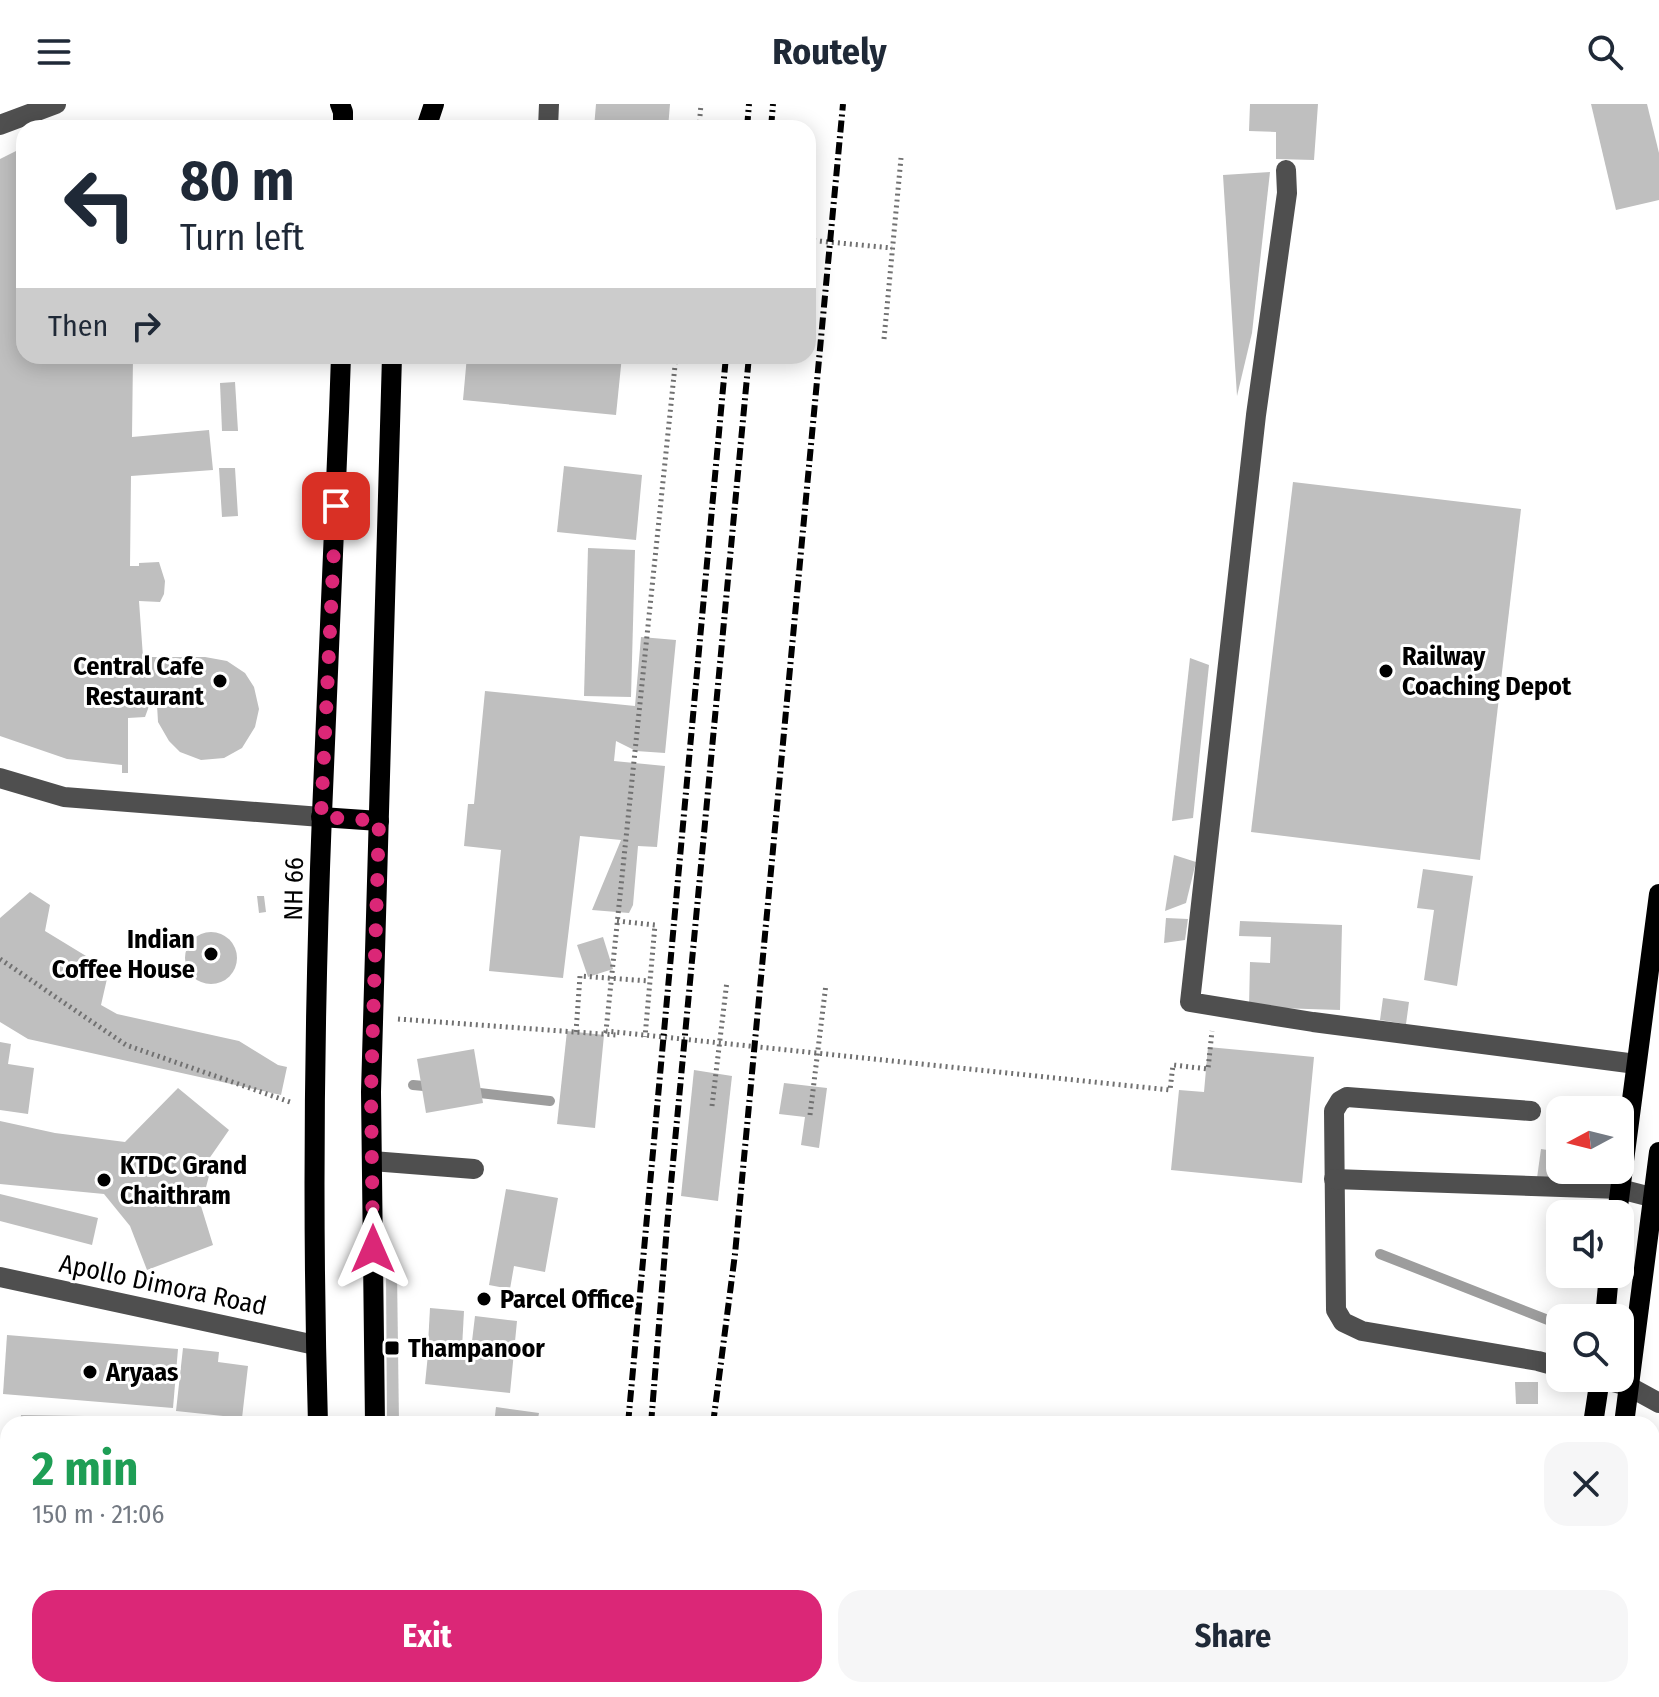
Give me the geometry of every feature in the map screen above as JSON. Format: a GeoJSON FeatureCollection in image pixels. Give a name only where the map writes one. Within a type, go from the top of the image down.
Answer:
{"type":"FeatureCollection","features":[{"type":"Feature","properties":{"kind":"main road","name":"NH 66"},"geometry":{"type":"LineString","coordinates":[[318,1416],[315,1101],[321,817],[341,364]]}},
{"type":"Feature","properties":{"kind":"main road"},"geometry":{"type":"LineString","coordinates":[[375,1416],[373,1017],[392,364]]}},
{"type":"Feature","properties":{"kind":"main road"},"geometry":{"type":"LineString","coordinates":[[321,817],[379,821]]}},
{"type":"Feature","properties":{"kind":"main road"},"geometry":{"type":"LineString","coordinates":[[1619,1200],[1659,894]]}},
{"type":"Feature","properties":{"kind":"main road"},"geometry":{"type":"LineString","coordinates":[[1634,1346],[1656,1198],[1659,1152]]}},
{"type":"Feature","properties":{"kind":"main road"},"geometry":{"type":"LineString","coordinates":[[1593,1416],[1597,1392]]}},
{"type":"Feature","properties":{"kind":"main road"},"geometry":{"type":"LineString","coordinates":[[1626,1416],[1628,1392]]}},
{"type":"Feature","properties":{"kind":"street"},"geometry":{"type":"LineString","coordinates":[[0,125],[56,104]]}},
{"type":"Feature","properties":{"kind":"street"},"geometry":{"type":"LineString","coordinates":[[1286,170],[1287,193],[1256,415],[1190,1002],[1313,1022],[1636,1064]]}},
{"type":"Feature","properties":{"kind":"street"},"geometry":{"type":"LineString","coordinates":[[0,778],[64,797],[321,817]]}},
{"type":"Feature","properties":{"kind":"street"},"geometry":{"type":"LineString","coordinates":[[1531,1111],[1347,1097],[1340,1101],[1334,1111],[1336,1310],[1343,1322],[1362,1331],[1546,1363]]}},
{"type":"Feature","properties":{"kind":"street"},"geometry":{"type":"LineString","coordinates":[[372,1161],[474,1169]]}},
{"type":"Feature","properties":{"kind":"street"},"geometry":{"type":"LineString","coordinates":[[1334,1179],[1620,1189],[1656,1198]]}},
{"type":"Feature","properties":{"kind":"street","name":"Apollo Dimora Road"},"geometry":{"type":"LineString","coordinates":[[0,1277],[315,1345]]}},
{"type":"Feature","properties":{"kind":"street"},"geometry":{"type":"LineString","coordinates":[[1634,1389],[1659,1403]]}},
{"type":"Feature","properties":{"kind":"path"},"geometry":{"type":"LineString","coordinates":[[884,339],[901,158]]}},
{"type":"Feature","properties":{"kind":"path"},"geometry":{"type":"LineString","coordinates":[[816,241],[892,248]]}},
{"type":"Feature","properties":{"kind":"path"},"geometry":{"type":"LineString","coordinates":[[675,364],[606,1031],[1170,1090],[1173,1065],[1208,1069],[1213,1021]]}},
{"type":"Feature","properties":{"kind":"path"},"geometry":{"type":"LineString","coordinates":[[373,1017],[645,1038],[655,925],[617,921]]}},
{"type":"Feature","properties":{"kind":"path"},"geometry":{"type":"LineString","coordinates":[[0,959],[126,1045],[292,1103],[315,1101]]}},
{"type":"Feature","properties":{"kind":"path"},"geometry":{"type":"LineString","coordinates":[[576,1032],[580,976],[649,981]]}},
{"type":"Feature","properties":{"kind":"path"},"geometry":{"type":"LineString","coordinates":[[712,1106],[727,981]]}},
{"type":"Feature","properties":{"kind":"path"},"geometry":{"type":"LineString","coordinates":[[810,1115],[826,984]]}},
{"type":"Feature","properties":{"kind":"building"},"geometry":{"type":"Polygon","coordinates":[[[596,104],[670,104],[669,120],[595,120],[596,104]]]}},
{"type":"Feature","properties":{"kind":"building"},"geometry":{"type":"Polygon","coordinates":[[[1250,104],[1318,104],[1314,160],[1276,159],[1276,132],[1249,131],[1250,104]]]}},
{"type":"Feature","properties":{"kind":"building"},"geometry":{"type":"Polygon","coordinates":[[[1591,104],[1647,104],[1659,153],[1659,200],[1616,210],[1591,104]]]}},
{"type":"Feature","properties":{"kind":"building"},"geometry":{"type":"Polygon","coordinates":[[[16,151],[16,364],[133,364],[132,437],[209,430],[213,470],[131,476],[130,566],[159,562],[165,581],[160,602],[139,601],[143,657],[205,657],[227,661],[245,673],[254,687],[259,709],[255,727],[242,748],[224,758],[201,760],[180,752],[169,741],[158,722],[156,687],[145,717],[128,718],[128,773],[122,773],[122,765],[67,759],[0,736],[0,159],[16,151]]]}},
{"type":"Feature","properties":{"kind":"building"},"geometry":{"type":"Polygon","coordinates":[[[1270,172],[1252,333],[1237,396],[1223,175],[1270,172]]]}},
{"type":"Feature","properties":{"kind":"building"},"geometry":{"type":"Polygon","coordinates":[[[466,364],[621,364],[616,415],[463,400],[466,364]]]}},
{"type":"Feature","properties":{"kind":"building"},"geometry":{"type":"Polygon","coordinates":[[[235,382],[238,431],[222,431],[220,383],[235,382]]]}},
{"type":"Feature","properties":{"kind":"building"},"geometry":{"type":"Polygon","coordinates":[[[564,466],[642,475],[636,540],[557,532],[564,466]]]}},
{"type":"Feature","properties":{"kind":"building"},"geometry":{"type":"Polygon","coordinates":[[[219,468],[235,468],[238,516],[222,517],[219,468]]]}},
{"type":"Feature","properties":{"kind":"building","name":"Railway Coaching Depot"},"geometry":{"type":"Polygon","coordinates":[[[1293,482],[1521,509],[1480,860],[1251,832],[1293,482]]]}},
{"type":"Feature","properties":{"kind":"building"},"geometry":{"type":"Polygon","coordinates":[[[588,548],[635,550],[631,697],[584,696],[588,548]]]}},
{"type":"Feature","properties":{"kind":"building"},"geometry":{"type":"Polygon","coordinates":[[[641,637],[676,640],[665,753],[636,751],[616,741],[614,761],[665,766],[657,847],[638,846],[633,905],[629,913],[592,910],[621,840],[580,836],[563,978],[489,971],[501,850],[464,846],[468,804],[474,804],[485,691],[635,706],[641,637]]]}},
{"type":"Feature","properties":{"kind":"building"},"geometry":{"type":"Polygon","coordinates":[[[1190,658],[1209,665],[1193,818],[1172,821],[1190,658]]]}},
{"type":"Feature","properties":{"kind":"building"},"geometry":{"type":"Polygon","coordinates":[[[1174,855],[1196,862],[1186,903],[1165,911],[1174,855]]]}},
{"type":"Feature","properties":{"kind":"building"},"geometry":{"type":"Polygon","coordinates":[[[1423,869],[1473,876],[1457,986],[1424,980],[1434,910],[1417,908],[1423,869]]]}},
{"type":"Feature","properties":{"kind":"building"},"geometry":{"type":"Polygon","coordinates":[[[30,892],[50,905],[45,931],[109,970],[101,1005],[117,1014],[239,1041],[278,1065],[287,1067],[281,1095],[28,1039],[0,1022],[0,918],[30,892]]]}},
{"type":"Feature","properties":{"kind":"building"},"geometry":{"type":"Polygon","coordinates":[[[257,896],[264,896],[266,912],[259,913],[257,896]]]}},
{"type":"Feature","properties":{"kind":"building"},"geometry":{"type":"Polygon","coordinates":[[[1166,918],[1188,919],[1185,940],[1164,943],[1166,918]]]}},
{"type":"Feature","properties":{"kind":"building"},"geometry":{"type":"Polygon","coordinates":[[[1240,921],[1342,925],[1340,1010],[1249,1007],[1250,962],[1270,963],[1271,937],[1239,936],[1240,921]]]}},
{"type":"Feature","properties":{"kind":"building","name":"Indian Coffee House"},"geometry":{"type":"Polygon","coordinates":[[[211,932],[229,940],[237,958],[229,976],[211,984],[193,976],[185,958],[193,940],[211,932]]]}},
{"type":"Feature","properties":{"kind":"building"},"geometry":{"type":"Polygon","coordinates":[[[603,937],[613,969],[588,977],[577,945],[603,937]]]}},
{"type":"Feature","properties":{"kind":"building"},"geometry":{"type":"Polygon","coordinates":[[[1383,998],[1409,1002],[1406,1024],[1380,1020],[1383,998]]]}},
{"type":"Feature","properties":{"kind":"building"},"geometry":{"type":"Polygon","coordinates":[[[567,1031],[604,1035],[595,1128],[557,1124],[567,1031]]]}},
{"type":"Feature","properties":{"kind":"building"},"geometry":{"type":"Polygon","coordinates":[[[0,1042],[11,1044],[8,1064],[34,1068],[28,1114],[0,1110],[0,1042]]]}},
{"type":"Feature","properties":{"kind":"building"},"geometry":{"type":"Polygon","coordinates":[[[1208,1047],[1314,1057],[1302,1183],[1171,1170],[1179,1090],[1204,1092],[1208,1047]]]}},
{"type":"Feature","properties":{"kind":"building"},"geometry":{"type":"Polygon","coordinates":[[[474,1049],[483,1103],[426,1113],[417,1059],[474,1049]]]}},
{"type":"Feature","properties":{"kind":"building"},"geometry":{"type":"Polygon","coordinates":[[[694,1070],[732,1076],[718,1201],[681,1196],[694,1070]]]}},
{"type":"Feature","properties":{"kind":"building"},"geometry":{"type":"Polygon","coordinates":[[[784,1083],[827,1088],[819,1148],[801,1145],[805,1117],[779,1114],[784,1083]]]}},
{"type":"Feature","properties":{"kind":"building","name":"KTDC Grand Chaithram"},"geometry":{"type":"Polygon","coordinates":[[[178,1088],[229,1130],[204,1166],[209,1176],[201,1206],[213,1245],[147,1270],[130,1226],[104,1194],[0,1184],[0,1121],[55,1133],[125,1142],[178,1088]]]}},
{"type":"Feature","properties":{"kind":"building"},"geometry":{"type":"Polygon","coordinates":[[[1541,1149],[1546,1150],[1546,1179],[1537,1178],[1541,1149]]]}},
{"type":"Feature","properties":{"kind":"building"},"geometry":{"type":"Polygon","coordinates":[[[506,1189],[558,1198],[545,1272],[514,1266],[510,1289],[489,1285],[506,1189]]]}},
{"type":"Feature","properties":{"kind":"building"},"geometry":{"type":"Polygon","coordinates":[[[0,1194],[98,1218],[92,1245],[0,1221],[0,1194]]]}},
{"type":"Feature","properties":{"kind":"building","name":"Thampanoor"},"geometry":{"type":"Polygon","coordinates":[[[386,1272],[397,1272],[399,1416],[387,1416],[386,1272]]]}},
{"type":"Feature","properties":{"kind":"building"},"geometry":{"type":"Polygon","coordinates":[[[430,1308],[464,1311],[462,1348],[428,1345],[430,1308]]]}},
{"type":"Feature","properties":{"kind":"building"},"geometry":{"type":"Polygon","coordinates":[[[475,1316],[517,1321],[510,1393],[425,1384],[428,1354],[470,1358],[475,1316]]]}},
{"type":"Feature","properties":{"kind":"building","name":"Aryaas"},"geometry":{"type":"Polygon","coordinates":[[[7,1335],[178,1349],[173,1408],[3,1394],[7,1335]]]}},
{"type":"Feature","properties":{"kind":"building"},"geometry":{"type":"Polygon","coordinates":[[[183,1348],[219,1352],[218,1362],[248,1366],[242,1416],[176,1411],[183,1348]]]}},
{"type":"Feature","properties":{"kind":"building"},"geometry":{"type":"Polygon","coordinates":[[[1515,1382],[1538,1382],[1538,1404],[1516,1404],[1515,1382]]]}},
{"type":"Feature","properties":{"kind":"building"},"geometry":{"type":"Polygon","coordinates":[[[496,1407],[539,1413],[538,1416],[495,1416],[496,1407]]]}},
{"type":"Feature","properties":{"kind":"waterway"},"geometry":{"type":"LineString","coordinates":[[413,1085],[435,1087]]}},
{"type":"Feature","properties":{"kind":"waterway"},"geometry":{"type":"LineString","coordinates":[[471,1092],[550,1101]]}},
{"type":"Feature","properties":{"kind":"waterway"},"geometry":{"type":"LineString","coordinates":[[1380,1254],[1546,1319]]}},
{"type":"Feature","properties":{"kind":"railway"},"geometry":{"type":"LineString","coordinates":[[748,120],[749,104]]}},
{"type":"Feature","properties":{"kind":"railway"},"geometry":{"type":"LineString","coordinates":[[772,120],[773,104]]}},
{"type":"Feature","properties":{"kind":"railway"},"geometry":{"type":"LineString","coordinates":[[714,1416],[735,1254],[843,104]]}},
{"type":"Feature","properties":{"kind":"railway"},"geometry":{"type":"LineString","coordinates":[[629,1416],[725,364]]}},
{"type":"Feature","properties":{"kind":"railway"},"geometry":{"type":"LineString","coordinates":[[652,1416],[748,364]]}},
{"type":"Feature","properties":{"kind":"place","name":"Railway Coaching Depot"},"geometry":{"type":"Point","coordinates":[1386,671]}},
{"type":"Feature","properties":{"kind":"place","name":"Central Cafe Restaurant"},"geometry":{"type":"Point","coordinates":[220,681]}},
{"type":"Feature","properties":{"kind":"place","name":"Indian Coffee House"},"geometry":{"type":"Point","coordinates":[211,954]}},
{"type":"Feature","properties":{"kind":"place","name":"KTDC Grand Chaithram"},"geometry":{"type":"Point","coordinates":[104,1180]}},
{"type":"Feature","properties":{"kind":"place","name":"Parcel Office"},"geometry":{"type":"Point","coordinates":[484,1299]}},
{"type":"Feature","properties":{"kind":"place","name":"Thampanoor"},"geometry":{"type":"Point","coordinates":[392,1348]}},
{"type":"Feature","properties":{"kind":"place","name":"Aryaas"},"geometry":{"type":"Point","coordinates":[90,1372]}},
{"type":"Feature","properties":{"kind":"route"},"geometry":{"type":"LineString","coordinates":[[336,506],[321,817],[379,821],[371,1092],[373,1249]]}}]}
